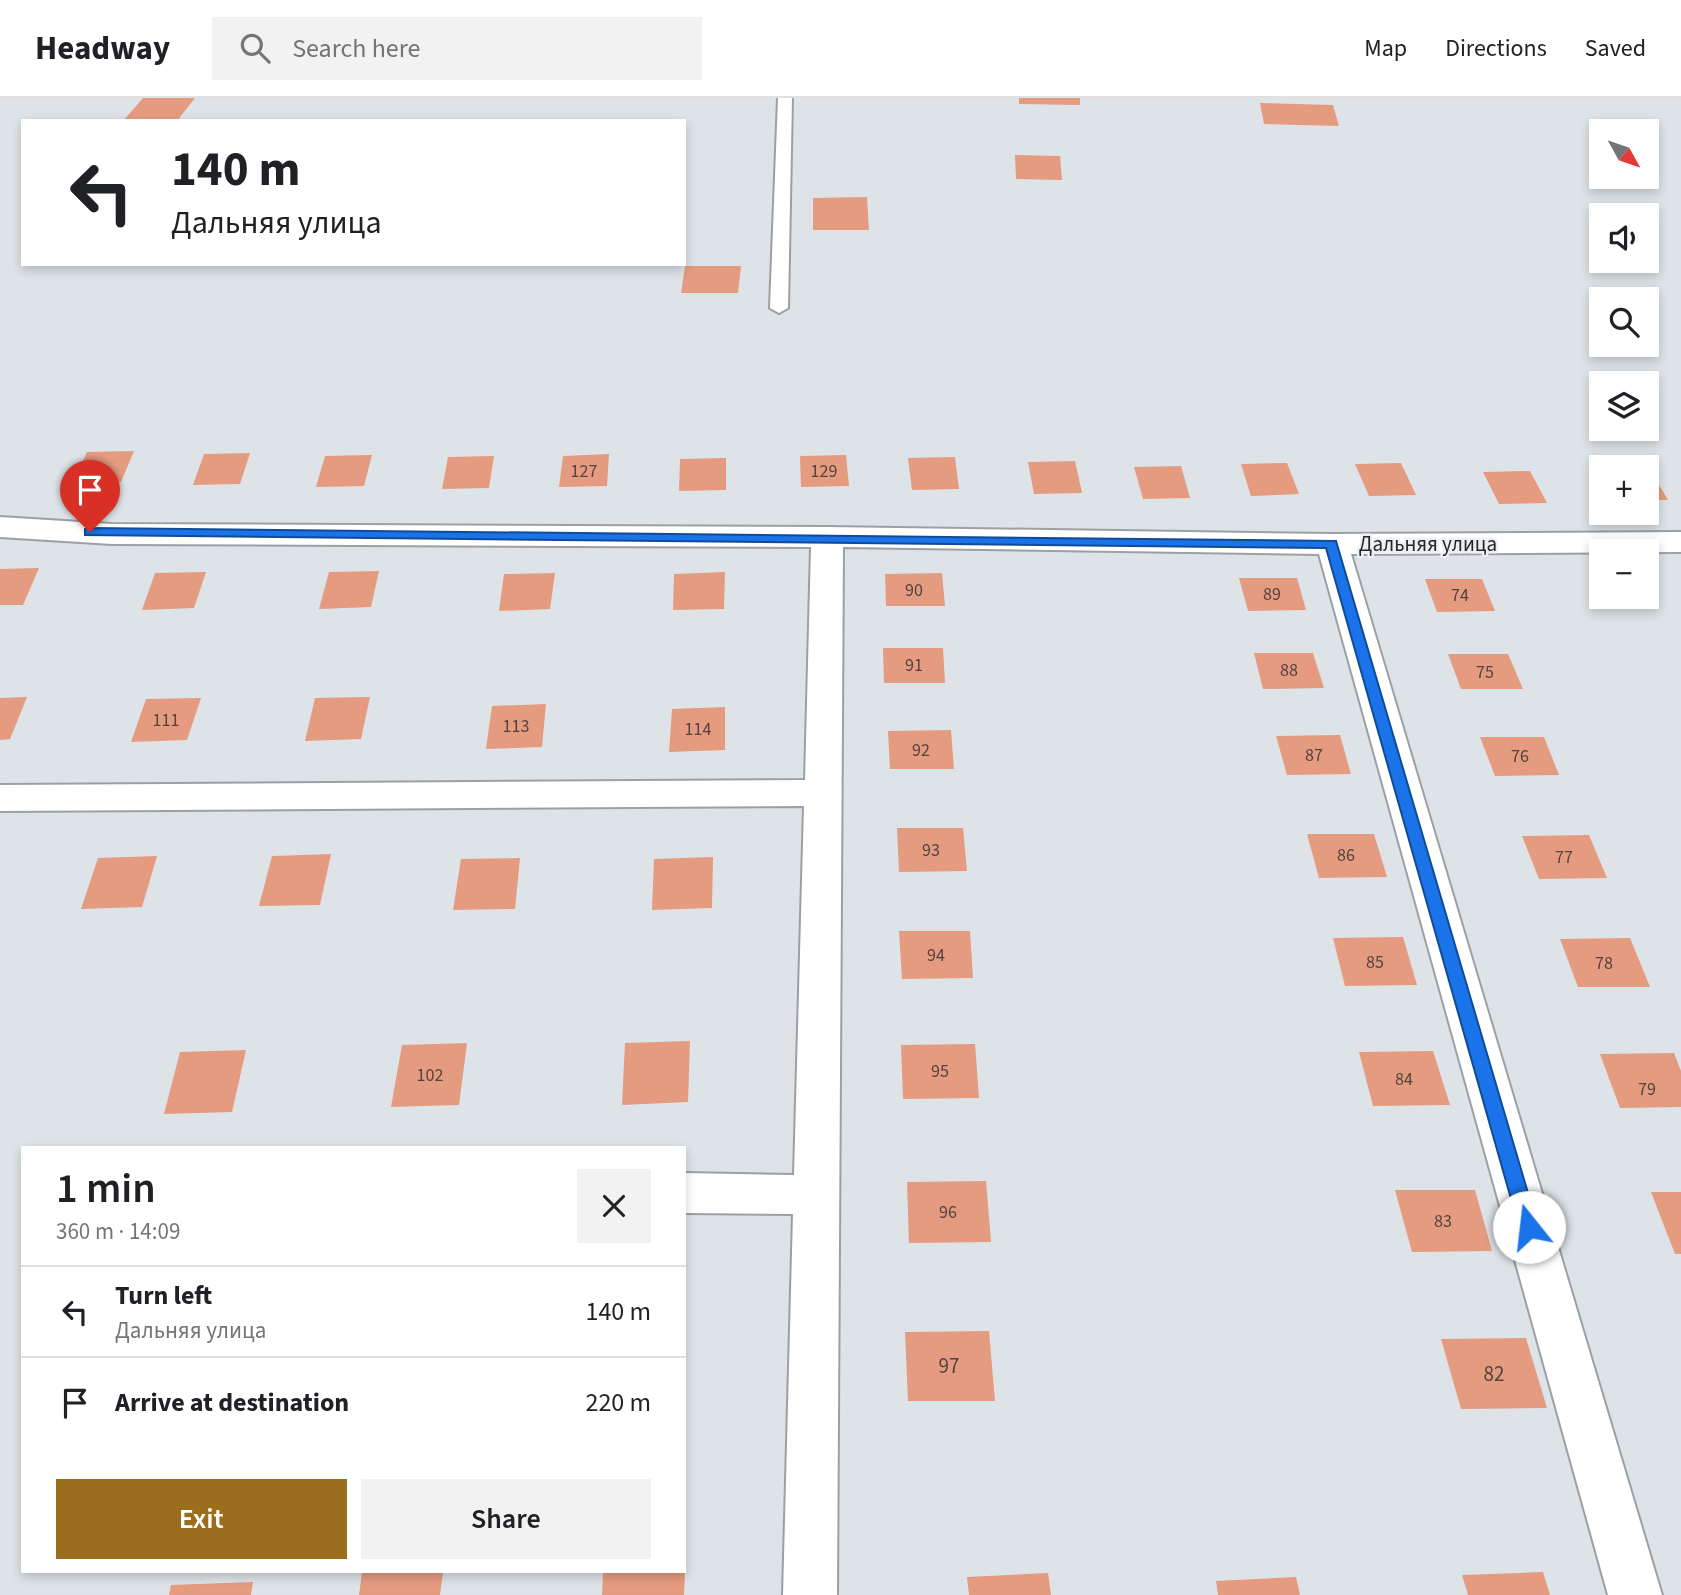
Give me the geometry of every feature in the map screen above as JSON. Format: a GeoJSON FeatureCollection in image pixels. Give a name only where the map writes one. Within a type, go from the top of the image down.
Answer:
{"type":"FeatureCollection","features":[{"type":"Feature","properties":{"kind":"street","name":"Дальняя улица"},"geometry":{"type":"LineString","coordinates":[[0,527],[112,534],[827,537],[1332,544],[1681,542]]}},
{"type":"Feature","properties":{"kind":"street"},"geometry":{"type":"LineString","coordinates":[[810,1595],[827,537]]}},
{"type":"Feature","properties":{"kind":"street"},"geometry":{"type":"LineString","coordinates":[[1332,544],[1635,1595]]}},
{"type":"Feature","properties":{"kind":"street"},"geometry":{"type":"LineString","coordinates":[[0,798],[822,793]]}},
{"type":"Feature","properties":{"kind":"street"},"geometry":{"type":"LineString","coordinates":[[686,1194],[817,1195]]}},
{"type":"Feature","properties":{"kind":"lane"},"geometry":{"type":"LineString","coordinates":[[779,308],[785,98]]}},
{"type":"Feature","properties":{"kind":"building"},"geometry":{"type":"Polygon","coordinates":[[[143,98],[195,98],[179,119],[125,119],[143,98]]]}},
{"type":"Feature","properties":{"kind":"building"},"geometry":{"type":"Polygon","coordinates":[[[1019,98],[1080,98],[1080,105],[1019,104],[1019,98]]]}},
{"type":"Feature","properties":{"kind":"building"},"geometry":{"type":"Polygon","coordinates":[[[1260,103],[1333,105],[1339,126],[1264,124],[1260,103]]]}},
{"type":"Feature","properties":{"kind":"building"},"geometry":{"type":"Polygon","coordinates":[[[1015,155],[1060,156],[1062,180],[1016,179],[1015,155]]]}},
{"type":"Feature","properties":{"kind":"building"},"geometry":{"type":"Polygon","coordinates":[[[867,197],[869,230],[813,230],[813,198],[867,197]]]}},
{"type":"Feature","properties":{"kind":"building"},"geometry":{"type":"Polygon","coordinates":[[[685,266],[741,266],[738,293],[681,293],[685,266]]]}},
{"type":"Feature","properties":{"kind":"building"},"geometry":{"type":"Polygon","coordinates":[[[134,451],[121,482],[73,483],[87,452],[134,451]]]}},
{"type":"Feature","properties":{"kind":"building"},"geometry":{"type":"Polygon","coordinates":[[[250,453],[240,484],[193,485],[204,454],[250,453]]]}},
{"type":"Feature","properties":{"kind":"building"},"geometry":{"type":"Polygon","coordinates":[[[609,454],[607,486],[559,487],[563,456],[609,454]]]}},
{"type":"Feature","properties":{"kind":"building"},"geometry":{"type":"Polygon","coordinates":[[[372,455],[364,486],[316,487],[325,456],[372,455]]]}},
{"type":"Feature","properties":{"kind":"building"},"geometry":{"type":"Polygon","coordinates":[[[846,455],[849,486],[801,487],[800,456],[846,455]]]}},
{"type":"Feature","properties":{"kind":"building"},"geometry":{"type":"Polygon","coordinates":[[[494,456],[489,488],[442,489],[448,457],[494,456]]]}},
{"type":"Feature","properties":{"kind":"building"},"geometry":{"type":"Polygon","coordinates":[[[955,457],[959,489],[912,490],[908,458],[955,457]]]}},
{"type":"Feature","properties":{"kind":"building"},"geometry":{"type":"Polygon","coordinates":[[[726,458],[726,490],[679,491],[680,459],[726,458]]]}},
{"type":"Feature","properties":{"kind":"building"},"geometry":{"type":"Polygon","coordinates":[[[1075,461],[1082,493],[1034,494],[1028,462],[1075,461]]]}},
{"type":"Feature","properties":{"kind":"building"},"geometry":{"type":"Polygon","coordinates":[[[1287,463],[1299,494],[1251,496],[1241,464],[1287,463]]]}},
{"type":"Feature","properties":{"kind":"building"},"geometry":{"type":"Polygon","coordinates":[[[1401,463],[1416,495],[1369,496],[1355,464],[1401,463]]]}},
{"type":"Feature","properties":{"kind":"building"},"geometry":{"type":"Polygon","coordinates":[[[1181,466],[1190,498],[1143,499],[1134,467],[1181,466]]]}},
{"type":"Feature","properties":{"kind":"building"},"geometry":{"type":"Polygon","coordinates":[[[1530,471],[1547,503],[1499,504],[1483,472],[1530,471]]]}},
{"type":"Feature","properties":{"kind":"building"},"geometry":{"type":"Polygon","coordinates":[[[1659,485],[1668,500],[1659,500],[1659,485]]]}},
{"type":"Feature","properties":{"kind":"building"},"geometry":{"type":"Polygon","coordinates":[[[39,568],[23,605],[0,605],[0,569],[39,568]]]}},
{"type":"Feature","properties":{"kind":"building"},"geometry":{"type":"Polygon","coordinates":[[[379,571],[371,607],[319,609],[329,572],[379,571]]]}},
{"type":"Feature","properties":{"kind":"building"},"geometry":{"type":"Polygon","coordinates":[[[206,572],[194,608],[142,610],[155,573],[206,572]]]}},
{"type":"Feature","properties":{"kind":"building"},"geometry":{"type":"Polygon","coordinates":[[[725,572],[724,609],[673,610],[674,574],[725,572]]]}},
{"type":"Feature","properties":{"kind":"building"},"geometry":{"type":"Polygon","coordinates":[[[555,573],[550,609],[499,611],[504,574],[555,573]]]}},
{"type":"Feature","properties":{"kind":"building"},"geometry":{"type":"Polygon","coordinates":[[[942,573],[945,606],[886,606],[885,574],[942,573]]]}},
{"type":"Feature","properties":{"kind":"building"},"geometry":{"type":"Polygon","coordinates":[[[1239,578],[1297,578],[1306,610],[1248,611],[1239,578]]]}},
{"type":"Feature","properties":{"kind":"building"},"geometry":{"type":"Polygon","coordinates":[[[1425,579],[1482,579],[1495,611],[1437,612],[1425,579]]]}},
{"type":"Feature","properties":{"kind":"building"},"geometry":{"type":"Polygon","coordinates":[[[883,648],[943,648],[945,683],[884,683],[883,648]]]}},
{"type":"Feature","properties":{"kind":"building"},"geometry":{"type":"Polygon","coordinates":[[[1254,653],[1313,653],[1324,688],[1263,689],[1254,653]]]}},
{"type":"Feature","properties":{"kind":"building"},"geometry":{"type":"Polygon","coordinates":[[[1448,654],[1508,654],[1523,689],[1461,689],[1448,654]]]}},
{"type":"Feature","properties":{"kind":"building"},"geometry":{"type":"Polygon","coordinates":[[[27,697],[10,739],[0,740],[0,698],[27,697]]]}},
{"type":"Feature","properties":{"kind":"building"},"geometry":{"type":"Polygon","coordinates":[[[370,697],[361,739],[305,741],[315,698],[370,697]]]}},
{"type":"Feature","properties":{"kind":"building"},"geometry":{"type":"Polygon","coordinates":[[[201,698],[187,740],[131,742],[146,699],[201,698]]]}},
{"type":"Feature","properties":{"kind":"building"},"geometry":{"type":"Polygon","coordinates":[[[546,704],[542,747],[486,749],[492,706],[546,704]]]}},
{"type":"Feature","properties":{"kind":"building"},"geometry":{"type":"Polygon","coordinates":[[[725,707],[725,750],[669,752],[672,709],[725,707]]]}},
{"type":"Feature","properties":{"kind":"building"},"geometry":{"type":"Polygon","coordinates":[[[951,730],[954,769],[890,769],[888,731],[951,730]]]}},
{"type":"Feature","properties":{"kind":"building"},"geometry":{"type":"Polygon","coordinates":[[[1340,735],[1351,774],[1287,775],[1276,736],[1340,735]]]}},
{"type":"Feature","properties":{"kind":"building"},"geometry":{"type":"Polygon","coordinates":[[[1480,737],[1544,737],[1559,775],[1495,776],[1480,737]]]}},
{"type":"Feature","properties":{"kind":"building"},"geometry":{"type":"Polygon","coordinates":[[[897,828],[963,828],[967,871],[899,872],[897,828]]]}},
{"type":"Feature","properties":{"kind":"building"},"geometry":{"type":"Polygon","coordinates":[[[1307,834],[1374,834],[1387,877],[1319,878],[1307,834]]]}},
{"type":"Feature","properties":{"kind":"building"},"geometry":{"type":"Polygon","coordinates":[[[1589,835],[1607,878],[1539,879],[1522,836],[1589,835]]]}},
{"type":"Feature","properties":{"kind":"building"},"geometry":{"type":"Polygon","coordinates":[[[331,854],[320,905],[259,906],[272,856],[331,854]]]}},
{"type":"Feature","properties":{"kind":"building"},"geometry":{"type":"Polygon","coordinates":[[[157,856],[142,907],[81,909],[98,858],[157,856]]]}},
{"type":"Feature","properties":{"kind":"building"},"geometry":{"type":"Polygon","coordinates":[[[713,857],[712,908],[652,910],[654,859],[713,857]]]}},
{"type":"Feature","properties":{"kind":"building"},"geometry":{"type":"Polygon","coordinates":[[[520,858],[515,909],[453,910],[461,859],[520,858]]]}},
{"type":"Feature","properties":{"kind":"building"},"geometry":{"type":"Polygon","coordinates":[[[899,931],[970,931],[973,978],[902,979],[899,931]]]}},
{"type":"Feature","properties":{"kind":"building"},"geometry":{"type":"Polygon","coordinates":[[[1403,937],[1417,985],[1345,986],[1333,938],[1403,937]]]}},
{"type":"Feature","properties":{"kind":"building"},"geometry":{"type":"Polygon","coordinates":[[[1630,938],[1650,987],[1578,987],[1560,939],[1630,938]]]}},
{"type":"Feature","properties":{"kind":"building"},"geometry":{"type":"Polygon","coordinates":[[[690,1041],[688,1102],[622,1105],[625,1043],[690,1041]]]}},
{"type":"Feature","properties":{"kind":"building"},"geometry":{"type":"Polygon","coordinates":[[[467,1043],[459,1105],[391,1107],[402,1045],[467,1043]]]}},
{"type":"Feature","properties":{"kind":"building"},"geometry":{"type":"Polygon","coordinates":[[[975,1044],[979,1098],[903,1099],[901,1045],[975,1044]]]}},
{"type":"Feature","properties":{"kind":"building"},"geometry":{"type":"Polygon","coordinates":[[[246,1050],[232,1112],[164,1114],[180,1052],[246,1050]]]}},
{"type":"Feature","properties":{"kind":"building"},"geometry":{"type":"Polygon","coordinates":[[[1433,1051],[1450,1105],[1373,1106],[1359,1052],[1433,1051]]]}},
{"type":"Feature","properties":{"kind":"building"},"geometry":{"type":"Polygon","coordinates":[[[1674,1053],[1681,1071],[1681,1107],[1620,1108],[1600,1054],[1674,1053]]]}},
{"type":"Feature","properties":{"kind":"building"},"geometry":{"type":"Polygon","coordinates":[[[986,1181],[991,1242],[909,1243],[907,1182],[986,1181]]]}},
{"type":"Feature","properties":{"kind":"building"},"geometry":{"type":"Polygon","coordinates":[[[1395,1190],[1475,1190],[1492,1251],[1412,1252],[1395,1190]]]}},
{"type":"Feature","properties":{"kind":"building"},"geometry":{"type":"Polygon","coordinates":[[[1651,1192],[1681,1192],[1681,1254],[1675,1254],[1651,1192]]]}},
{"type":"Feature","properties":{"kind":"building"},"geometry":{"type":"Polygon","coordinates":[[[989,1331],[995,1401],[908,1401],[905,1332],[989,1331]]]}},
{"type":"Feature","properties":{"kind":"building"},"geometry":{"type":"Polygon","coordinates":[[[1526,1338],[1547,1408],[1461,1409],[1441,1339],[1526,1338]]]}},
{"type":"Feature","properties":{"kind":"building"},"geometry":{"type":"Polygon","coordinates":[[[1543,1572],[1550,1595],[1468,1595],[1462,1575],[1543,1572]]]}},
{"type":"Feature","properties":{"kind":"building"},"geometry":{"type":"Polygon","coordinates":[[[362,1573],[443,1573],[440,1595],[359,1595],[362,1573]]]}},
{"type":"Feature","properties":{"kind":"building"},"geometry":{"type":"Polygon","coordinates":[[[603,1573],[685,1573],[684,1595],[602,1595],[603,1573]]]}},
{"type":"Feature","properties":{"kind":"building"},"geometry":{"type":"Polygon","coordinates":[[[1048,1573],[1051,1595],[969,1595],[967,1577],[1048,1573]]]}},
{"type":"Feature","properties":{"kind":"building"},"geometry":{"type":"Polygon","coordinates":[[[1296,1577],[1300,1595],[1218,1595],[1216,1581],[1296,1577]]]}},
{"type":"Feature","properties":{"kind":"building"},"geometry":{"type":"Polygon","coordinates":[[[253,1582],[251,1595],[169,1595],[171,1585],[253,1582]]]}},
{"type":"Feature","properties":{"kind":"route"},"geometry":{"type":"LineString","coordinates":[[90,532],[827,537],[1332,544],[1529,1227]]}}]}
